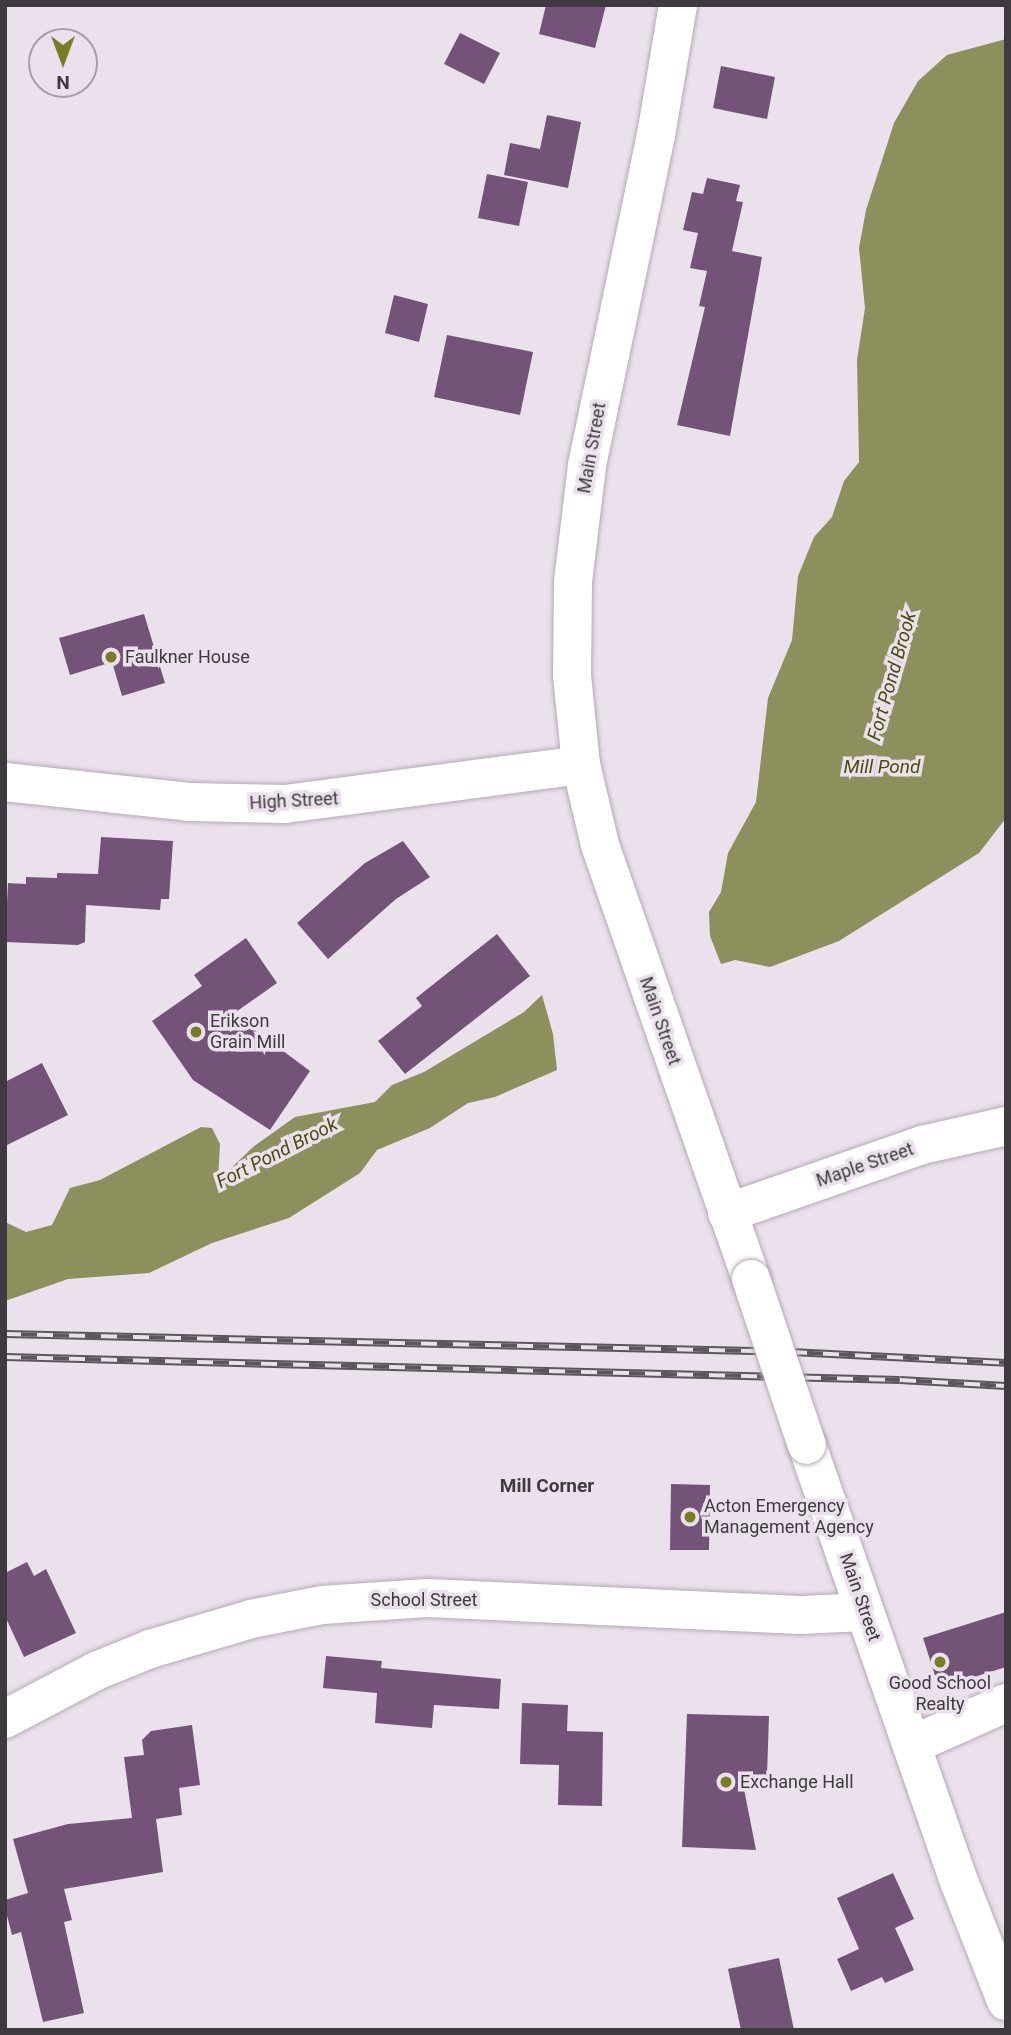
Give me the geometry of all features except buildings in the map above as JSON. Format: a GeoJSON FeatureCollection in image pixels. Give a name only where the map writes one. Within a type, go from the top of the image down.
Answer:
{"type":"FeatureCollection","features":[{"type":"Feature","properties":{"kind":"main road","name":"Main Street"},"geometry":{"type":"LineString","coordinates":[[678,5],[580,514],[572,652],[581,765],[600,845],[864,1612],[1006,2001]]}},
{"type":"Feature","properties":{"kind":"main road","name":"High Street"},"geometry":{"type":"LineString","coordinates":[[5,782],[189,802],[273,804],[343,799],[581,765]]}},
{"type":"Feature","properties":{"kind":"main road","name":"Maple Street"},"geometry":{"type":"LineString","coordinates":[[727,1213],[922,1145],[1006,1126]]}},
{"type":"Feature","properties":{"kind":"main road","name":"School Street"},"geometry":{"type":"LineString","coordinates":[[5,1719],[96,1671],[150,1649],[251,1619],[330,1604],[427,1598],[800,1615],[864,1612]]}},
{"type":"Feature","properties":{"kind":"main road"},"geometry":{"type":"LineString","coordinates":[[912,1745],[1006,1703]]}},
{"type":"Feature","properties":{"kind":"water","name":"Mill Pond"},"geometry":{"type":"Polygon","coordinates":[[[1006,39],[1006,818],[979,853],[839,941],[770,967],[735,960],[721,964],[710,936],[709,912],[721,892],[728,853],[756,802],[768,698],[792,640],[798,576],[814,537],[832,517],[844,481],[859,462],[857,360],[865,308],[859,248],[866,210],[894,123],[918,81],[947,55],[1006,39]]]}},
{"type":"Feature","properties":{"kind":"water","name":"Fort Pond Brook"},"geometry":{"type":"Polygon","coordinates":[[[542,995],[553,1034],[557,1070],[495,1097],[468,1103],[430,1128],[377,1150],[360,1173],[289,1218],[212,1243],[149,1273],[68,1279],[5,1301],[5,1222],[26,1232],[52,1225],[70,1188],[100,1180],[201,1127],[212,1128],[220,1144],[218,1181],[253,1147],[295,1117],[375,1102],[392,1085],[424,1072],[524,1012],[542,995]]]}},
{"type":"Feature","properties":{"kind":"railway"},"geometry":{"type":"LineString","coordinates":[[5,1334],[791,1352],[1006,1363]]}},
{"type":"Feature","properties":{"kind":"railway"},"geometry":{"type":"LineString","coordinates":[[5,1357],[900,1380],[1006,1386]]}},
{"type":"Feature","properties":{"kind":"place","name":"Faulkner House"},"geometry":{"type":"Point","coordinates":[111,657]}},
{"type":"Feature","properties":{"kind":"place","name":"Erikson Grain Mill"},"geometry":{"type":"Point","coordinates":[196,1032]}},
{"type":"Feature","properties":{"kind":"place","name":"Acton Emergency Management Agency"},"geometry":{"type":"Point","coordinates":[690,1517]}},
{"type":"Feature","properties":{"kind":"place","name":"Good School Realty"},"geometry":{"type":"Point","coordinates":[940,1662]}},
{"type":"Feature","properties":{"kind":"place","name":"Exchange Hall"},"geometry":{"type":"Point","coordinates":[726,1782]}},
{"type":"Feature","properties":{"kind":"district","name":"Mill Corner"},"geometry":{"type":"Point","coordinates":[547,1486]}}]}
